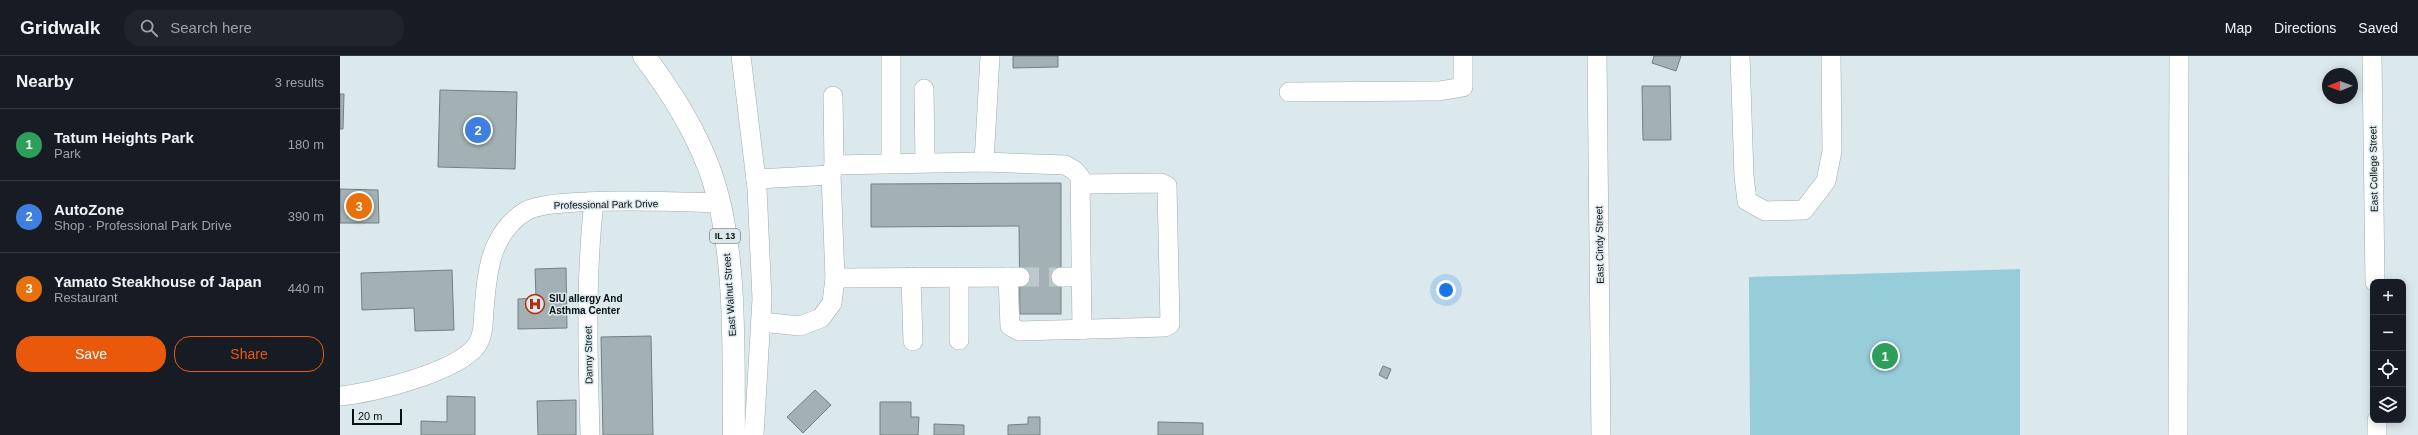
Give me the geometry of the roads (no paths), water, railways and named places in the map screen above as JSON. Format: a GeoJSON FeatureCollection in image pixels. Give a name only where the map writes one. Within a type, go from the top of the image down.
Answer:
{"type":"FeatureCollection","features":[{"type":"Feature","properties":{"kind":"highway","name":"East Walnut Street"},"geometry":{"type":"LineString","coordinates":[[644,56],[662,80],[696,138],[709,169],[719,203],[730,282],[734,435]]}},
{"type":"Feature","properties":{"kind":"street"},"geometry":{"type":"LineString","coordinates":[[741,56],[756,179],[762,299],[754,435]]}},
{"type":"Feature","properties":{"kind":"street"},"geometry":{"type":"LineString","coordinates":[[891,56],[891,163]]}},
{"type":"Feature","properties":{"kind":"street"},"geometry":{"type":"LineString","coordinates":[[984,162],[990,56]]}},
{"type":"Feature","properties":{"kind":"street"},"geometry":{"type":"LineString","coordinates":[[1289,92],[1439,91],[1463,87],[1463,56]]}},
{"type":"Feature","properties":{"kind":"street","name":"East Cindy Street"},"geometry":{"type":"LineString","coordinates":[[1597,56],[1600,435]]}},
{"type":"Feature","properties":{"kind":"street"},"geometry":{"type":"LineString","coordinates":[[1740,56],[1744,176],[1747,201],[1765,210],[1804,210],[1826,181],[1832,151],[1831,56]]}},
{"type":"Feature","properties":{"kind":"street"},"geometry":{"type":"LineString","coordinates":[[2178,435],[2179,56]]}},
{"type":"Feature","properties":{"kind":"street","name":"East College Street"},"geometry":{"type":"LineString","coordinates":[[2372,56],[2375,279]]}},
{"type":"Feature","properties":{"kind":"street"},"geometry":{"type":"LineString","coordinates":[[924,89],[925,162]]}},
{"type":"Feature","properties":{"kind":"street"},"geometry":{"type":"LineString","coordinates":[[761,322],[800,326],[821,318],[832,303],[835,278],[832,170],[833,96]]}},
{"type":"Feature","properties":{"kind":"street"},"geometry":{"type":"LineString","coordinates":[[756,179],[891,163],[984,162],[1065,165],[1074,170],[1080,177],[1081,184],[1082,330]]}},
{"type":"Feature","properties":{"kind":"street"},"geometry":{"type":"LineString","coordinates":[[835,278],[1014,277],[1010,326],[1019,331],[1165,327],[1170,324],[1166,186],[1162,183],[1081,184]]}},
{"type":"Feature","properties":{"kind":"street","name":"Professional Park Drive"},"geometry":{"type":"LineString","coordinates":[[340,396],[399,385],[437,371],[468,353],[476,345],[483,331],[487,269],[494,248],[508,227],[527,211],[539,207],[594,202],[719,203]]}},
{"type":"Feature","properties":{"kind":"street","name":"Danny Street"},"geometry":{"type":"LineString","coordinates":[[590,435],[587,299],[588,257],[594,202]]}},
{"type":"Feature","properties":{"kind":"street"},"geometry":{"type":"LineString","coordinates":[[911,277],[913,341]]}},
{"type":"Feature","properties":{"kind":"street"},"geometry":{"type":"LineString","coordinates":[[959,277],[959,340]]}},
{"type":"Feature","properties":{"kind":"street"},"geometry":{"type":"LineString","coordinates":[[1061,277],[1081,277]]}},
{"type":"Feature","properties":{"kind":"street"},"geometry":{"type":"LineString","coordinates":[[2377,423],[2377,435]]}},
{"type":"Feature","properties":{"kind":"tunnel"},"geometry":{"type":"LineString","coordinates":[[1020,277],[1061,277]]}},
{"type":"Feature","properties":{"kind":"place","name":"AutoZone"},"geometry":{"type":"Point","coordinates":[478,130]}},
{"type":"Feature","properties":{"kind":"place","name":"Yamato Steakhouse of Japan"},"geometry":{"type":"Point","coordinates":[359,206]}},
{"type":"Feature","properties":{"kind":"place","name":"SIU allergy And Asthma Center"},"geometry":{"type":"Point","coordinates":[535,304]}},
{"type":"Feature","properties":{"kind":"place","name":"Tatum Heights Park"},"geometry":{"type":"Point","coordinates":[1885,356]}}]}
